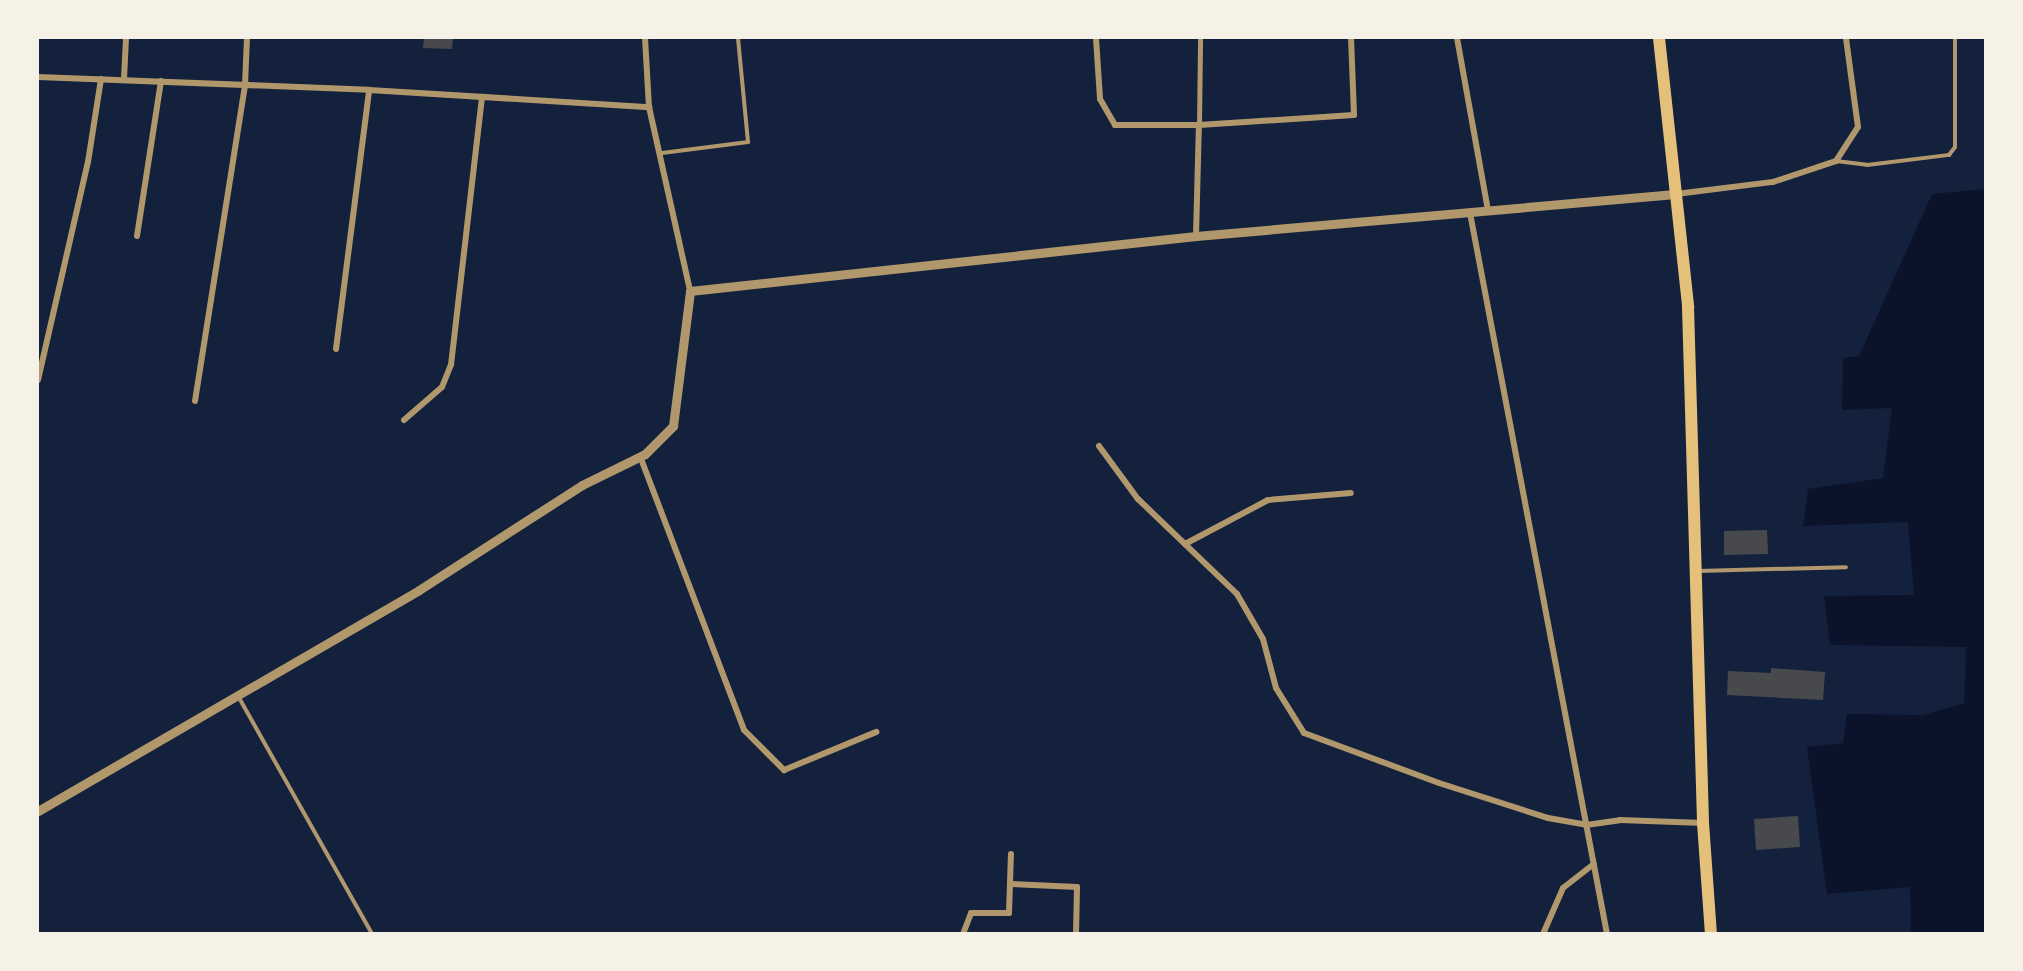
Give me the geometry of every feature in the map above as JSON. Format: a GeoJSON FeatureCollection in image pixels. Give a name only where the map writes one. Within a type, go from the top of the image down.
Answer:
{"type":"FeatureCollection","features":[{"type":"Feature","properties":{"kind":"highway"},"geometry":{"type":"LineString","coordinates":[[1659,38],[1688,307],[1703,823],[1711,933]]}},
{"type":"Feature","properties":{"kind":"street"},"geometry":{"type":"LineString","coordinates":[[124,79],[126,38]]}},
{"type":"Feature","properties":{"kind":"street"},"geometry":{"type":"LineString","coordinates":[[195,401],[245,85],[247,38]]}},
{"type":"Feature","properties":{"kind":"street"},"geometry":{"type":"LineString","coordinates":[[38,811],[419,590],[582,485],[640,456],[673,426],[690,291],[662,153],[649,106],[645,38]]}},
{"type":"Feature","properties":{"kind":"street"},"geometry":{"type":"LineString","coordinates":[[1096,38],[1100,99],[1115,125],[1198,125],[1354,115],[1351,38]]}},
{"type":"Feature","properties":{"kind":"street"},"geometry":{"type":"LineString","coordinates":[[1196,236],[1200,38]]}},
{"type":"Feature","properties":{"kind":"street"},"geometry":{"type":"LineString","coordinates":[[1457,38],[1488,211]]}},
{"type":"Feature","properties":{"kind":"street"},"geometry":{"type":"LineString","coordinates":[[690,291],[1196,236],[1676,194],[1773,182],[1836,161],[1858,127],[1846,38]]}},
{"type":"Feature","properties":{"kind":"street"},"geometry":{"type":"LineString","coordinates":[[38,76],[369,90],[649,106]]}},
{"type":"Feature","properties":{"kind":"street"},"geometry":{"type":"LineString","coordinates":[[38,380],[88,162],[101,79]]}},
{"type":"Feature","properties":{"kind":"street"},"geometry":{"type":"LineString","coordinates":[[136,236],[161,81]]}},
{"type":"Feature","properties":{"kind":"street"},"geometry":{"type":"LineString","coordinates":[[336,349],[369,90]]}},
{"type":"Feature","properties":{"kind":"street"},"geometry":{"type":"LineString","coordinates":[[404,420],[442,387],[451,365],[482,96]]}},
{"type":"Feature","properties":{"kind":"street"},"geometry":{"type":"LineString","coordinates":[[1470,213],[1607,933]]}},
{"type":"Feature","properties":{"kind":"street"},"geometry":{"type":"LineString","coordinates":[[1099,446],[1118,476],[1237,594],[1263,639],[1276,688],[1304,733],[1439,783],[1548,818],[1586,825],[1620,820],[1703,823]]}},
{"type":"Feature","properties":{"kind":"street"},"geometry":{"type":"LineString","coordinates":[[640,456],[744,730],[784,770],[876,732]]}},
{"type":"Feature","properties":{"kind":"street"},"geometry":{"type":"LineString","coordinates":[[1185,544],[1268,500],[1351,493]]}},
{"type":"Feature","properties":{"kind":"street"},"geometry":{"type":"LineString","coordinates":[[963,933],[971,913],[1009,913],[1011,854]]}},
{"type":"Feature","properties":{"kind":"street"},"geometry":{"type":"LineString","coordinates":[[1543,933],[1563,888],[1594,864]]}},
{"type":"Feature","properties":{"kind":"street"},"geometry":{"type":"LineString","coordinates":[[1010,884],[1077,887],[1076,933]]}},
{"type":"Feature","properties":{"kind":"lane"},"geometry":{"type":"LineString","coordinates":[[662,153],[748,142],[738,38]]}},
{"type":"Feature","properties":{"kind":"lane"},"geometry":{"type":"LineString","coordinates":[[1836,161],[1867,165],[1949,156],[1955,147],[1955,38]]}},
{"type":"Feature","properties":{"kind":"lane"},"geometry":{"type":"LineString","coordinates":[[1694,571],[1846,567]]}},
{"type":"Feature","properties":{"kind":"lane"},"geometry":{"type":"LineString","coordinates":[[237,695],[372,933]]}},
{"type":"Feature","properties":{"kind":"water"},"geometry":{"type":"Polygon","coordinates":[[[1985,189],[1985,933],[1911,933],[1910,887],[1827,894],[1807,747],[1843,743],[1847,714],[1923,715],[1964,703],[1966,647],[1830,645],[1824,596],[1914,595],[1908,522],[1803,526],[1808,489],[1883,478],[1892,408],[1842,410],[1843,358],[1859,356],[1932,194],[1985,189]]]}},
{"type":"Feature","properties":{"kind":"building"},"geometry":{"type":"Polygon","coordinates":[[[424,38],[453,38],[452,49],[423,48],[424,38]]]}},
{"type":"Feature","properties":{"kind":"building"},"geometry":{"type":"Polygon","coordinates":[[[1767,530],[1768,554],[1724,555],[1724,531],[1767,530]]]}},
{"type":"Feature","properties":{"kind":"building"},"geometry":{"type":"Polygon","coordinates":[[[1771,668],[1825,672],[1823,700],[1727,695],[1728,671],[1771,673],[1771,668]]]}},
{"type":"Feature","properties":{"kind":"building"},"geometry":{"type":"Polygon","coordinates":[[[1798,816],[1800,847],[1756,850],[1754,819],[1798,816]]]}}]}
